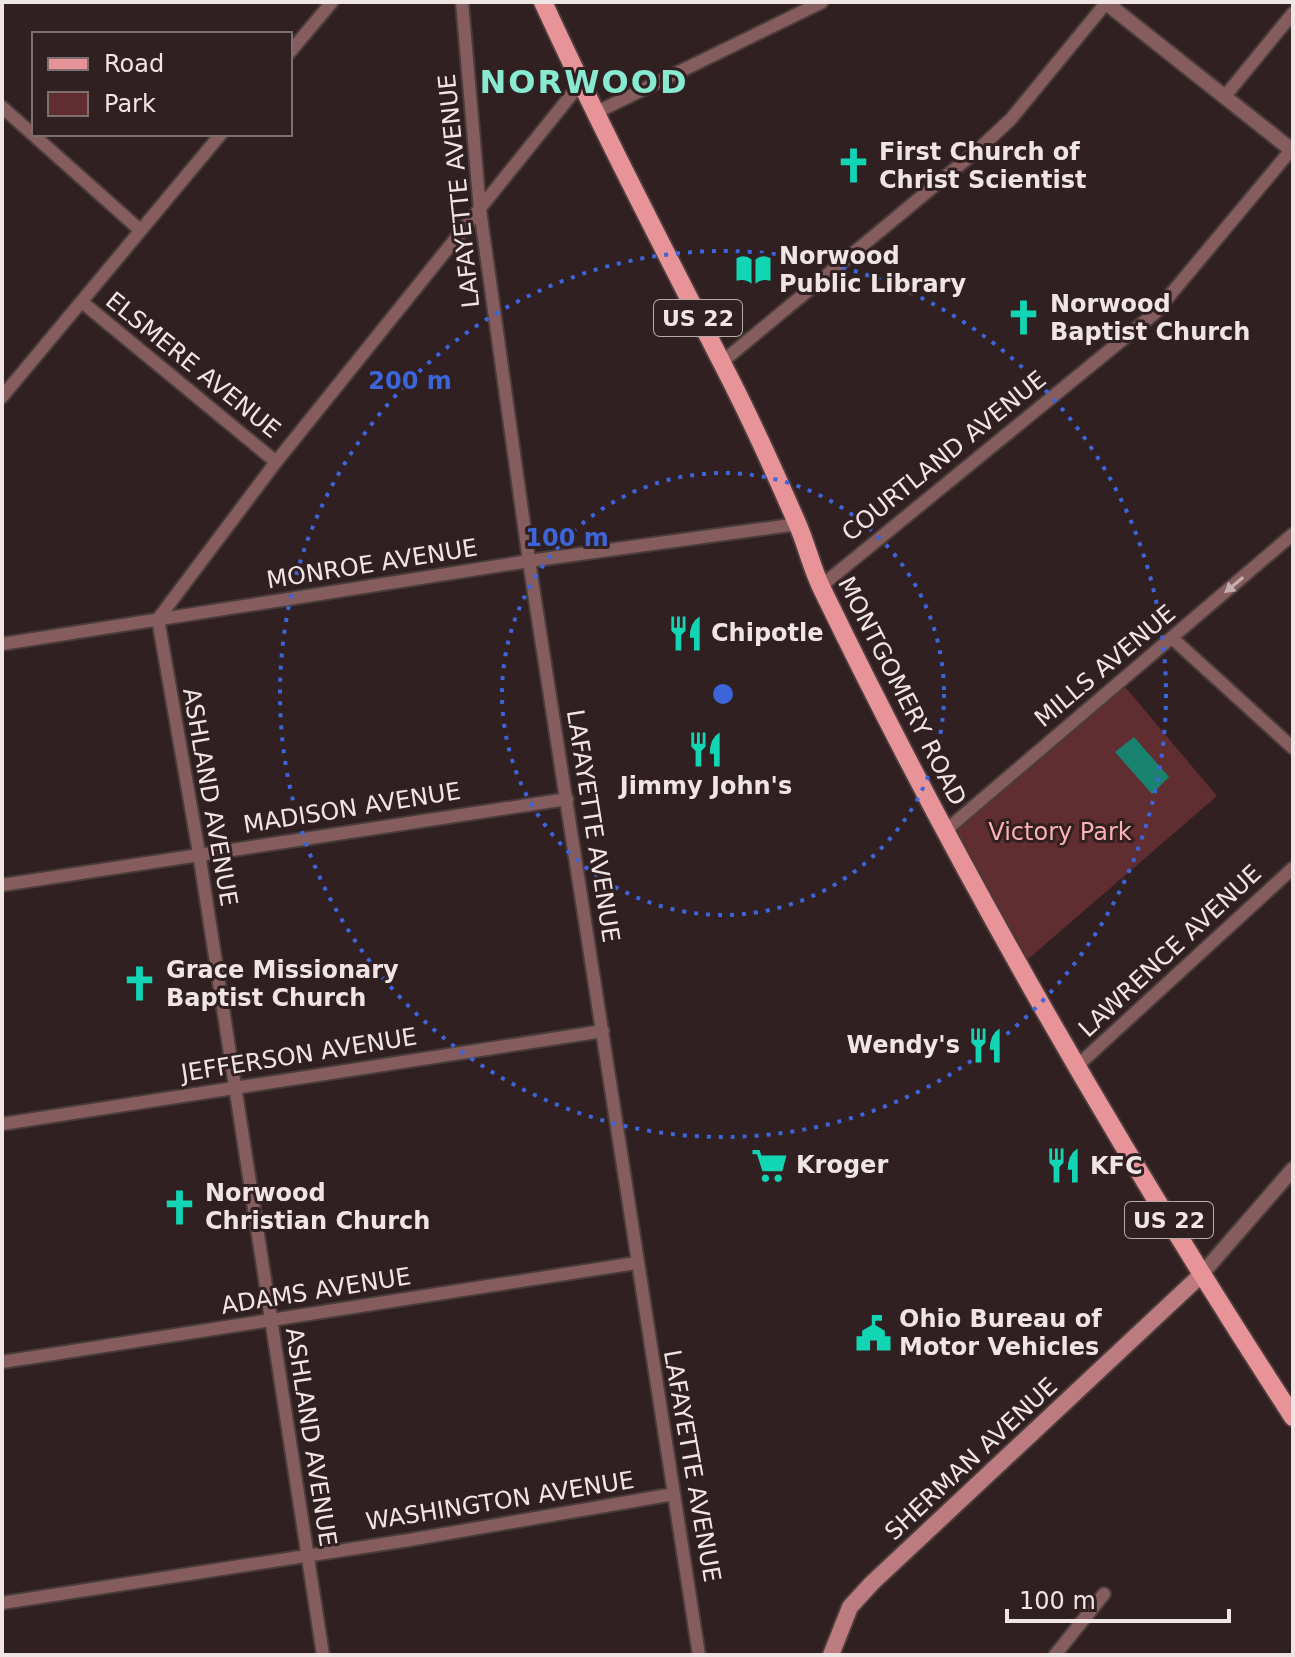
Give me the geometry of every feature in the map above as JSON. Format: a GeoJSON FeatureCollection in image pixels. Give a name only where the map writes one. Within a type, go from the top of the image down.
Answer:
{"type":"FeatureCollection","features":[{"type":"Feature","properties":{"kind":"main road","name":"MONTGOMERY ROAD"},"geometry":{"type":"LineString","coordinates":[[543,2],[580,84],[722,362],[798,524],[820,587],[945,831],[1077,1066],[1201,1275],[1293,1417]]}},
{"type":"Feature","properties":{"kind":"main road","name":"SHERMAN AVENUE"},"geometry":{"type":"LineString","coordinates":[[831,1655],[850,1607],[872,1583],[1201,1275]]}},
{"type":"Feature","properties":{"kind":"street"},"geometry":{"type":"LineString","coordinates":[[292,50],[332,2]]}},
{"type":"Feature","properties":{"kind":"street","name":"LAFAYETTE AVENUE"},"geometry":{"type":"LineString","coordinates":[[462,2],[480,210],[529,561],[699,1655]]}},
{"type":"Feature","properties":{"kind":"street"},"geometry":{"type":"LineString","coordinates":[[595,113],[822,2]]}},
{"type":"Feature","properties":{"kind":"street"},"geometry":{"type":"LineString","coordinates":[[722,362],[1011,119],[1106,2],[1292,150]]}},
{"type":"Feature","properties":{"kind":"street"},"geometry":{"type":"LineString","coordinates":[[1226,95],[1293,13]]}},
{"type":"Feature","properties":{"kind":"street"},"geometry":{"type":"LineString","coordinates":[[158,619],[276,462],[580,84]]}},
{"type":"Feature","properties":{"kind":"street"},"geometry":{"type":"LineString","coordinates":[[2,107],[32,134]]}},
{"type":"Feature","properties":{"kind":"street"},"geometry":{"type":"LineString","coordinates":[[35,136],[140,230]]}},
{"type":"Feature","properties":{"kind":"street"},"geometry":{"type":"LineString","coordinates":[[2,397],[219,136]]}},
{"type":"Feature","properties":{"kind":"street","name":"COURTLAND AVENUE"},"geometry":{"type":"LineString","coordinates":[[820,587],[1155,313],[1292,150]]}},
{"type":"Feature","properties":{"kind":"street","name":"ELSMERE AVENUE"},"geometry":{"type":"LineString","coordinates":[[82,302],[276,462]]}},
{"type":"Feature","properties":{"kind":"street","name":"MONROE AVENUE"},"geometry":{"type":"LineString","coordinates":[[2,644],[529,561],[798,524]]}},
{"type":"Feature","properties":{"kind":"street","name":"MILLS AVENUE"},"geometry":{"type":"LineString","coordinates":[[945,831],[1293,534]]}},
{"type":"Feature","properties":{"kind":"street","name":"ASHLAND AVENUE"},"geometry":{"type":"LineString","coordinates":[[158,619],[199,853],[323,1655]]}},
{"type":"Feature","properties":{"kind":"street"},"geometry":{"type":"LineString","coordinates":[[1172,638],[1293,748]]}},
{"type":"Feature","properties":{"kind":"street","name":"MADISON AVENUE"},"geometry":{"type":"LineString","coordinates":[[2,885],[567,799]]}},
{"type":"Feature","properties":{"kind":"street","name":"LAWRENCE AVENUE"},"geometry":{"type":"LineString","coordinates":[[1077,1066],[1293,868]]}},
{"type":"Feature","properties":{"kind":"street","name":"JEFFERSON AVENUE"},"geometry":{"type":"LineString","coordinates":[[2,1124],[603,1031]]}},
{"type":"Feature","properties":{"kind":"street","name":"SHERMAN AVENUE"},"geometry":{"type":"LineString","coordinates":[[1201,1275],[1293,1169]]}},
{"type":"Feature","properties":{"kind":"street","name":"ADAMS AVENUE"},"geometry":{"type":"LineString","coordinates":[[2,1362],[636,1263]]}},
{"type":"Feature","properties":{"kind":"street","name":"WASHINGTON AVENUE"},"geometry":{"type":"LineString","coordinates":[[2,1603],[409,1540],[674,1494]]}},
{"type":"Feature","properties":{"kind":"street"},"geometry":{"type":"LineString","coordinates":[[1055,1655],[1104,1594]]}},
{"type":"Feature","properties":{"kind":"green space","name":"Victory Park"},"geometry":{"type":"Polygon","coordinates":[[[1121,682],[1217,796],[1020,966],[945,831],[1121,682]]]}},
{"type":"Feature","properties":{"kind":"shaded area"},"geometry":{"type":"Polygon","coordinates":[[[1134,737],[1169,777],[1152,794],[1115,752],[1134,737]]]}},
{"type":"Feature","properties":{"kind":"place","name":"First Church of Christ Scientist"},"geometry":{"type":"Point","coordinates":[853,166]}},
{"type":"Feature","properties":{"kind":"place","name":"Norwood Public Library"},"geometry":{"type":"Point","coordinates":[753,270]}},
{"type":"Feature","properties":{"kind":"place","name":"Norwood Baptist Church"},"geometry":{"type":"Point","coordinates":[1024,318]}},
{"type":"Feature","properties":{"kind":"place","name":"Chipotle"},"geometry":{"type":"Point","coordinates":[685,633]}},
{"type":"Feature","properties":{"kind":"place","name":"Jimmy John's"},"geometry":{"type":"Point","coordinates":[706,749]}},
{"type":"Feature","properties":{"kind":"place","name":"Grace Missionary Baptist Church"},"geometry":{"type":"Point","coordinates":[140,984]}},
{"type":"Feature","properties":{"kind":"place","name":"Wendy's"},"geometry":{"type":"Point","coordinates":[986,1045]}},
{"type":"Feature","properties":{"kind":"place","name":"Kroger"},"geometry":{"type":"Point","coordinates":[770,1165]}},
{"type":"Feature","properties":{"kind":"place","name":"KFC"},"geometry":{"type":"Point","coordinates":[1064,1166]}},
{"type":"Feature","properties":{"kind":"place","name":"Norwood Christian Church"},"geometry":{"type":"Point","coordinates":[179,1207]}},
{"type":"Feature","properties":{"kind":"place","name":"Ohio Bureau of Motor Vehicles"},"geometry":{"type":"Point","coordinates":[873,1333]}},
{"type":"Feature","properties":{"kind":"district","name":"NORWOOD"},"geometry":{"type":"Point","coordinates":[584,82]}}]}
